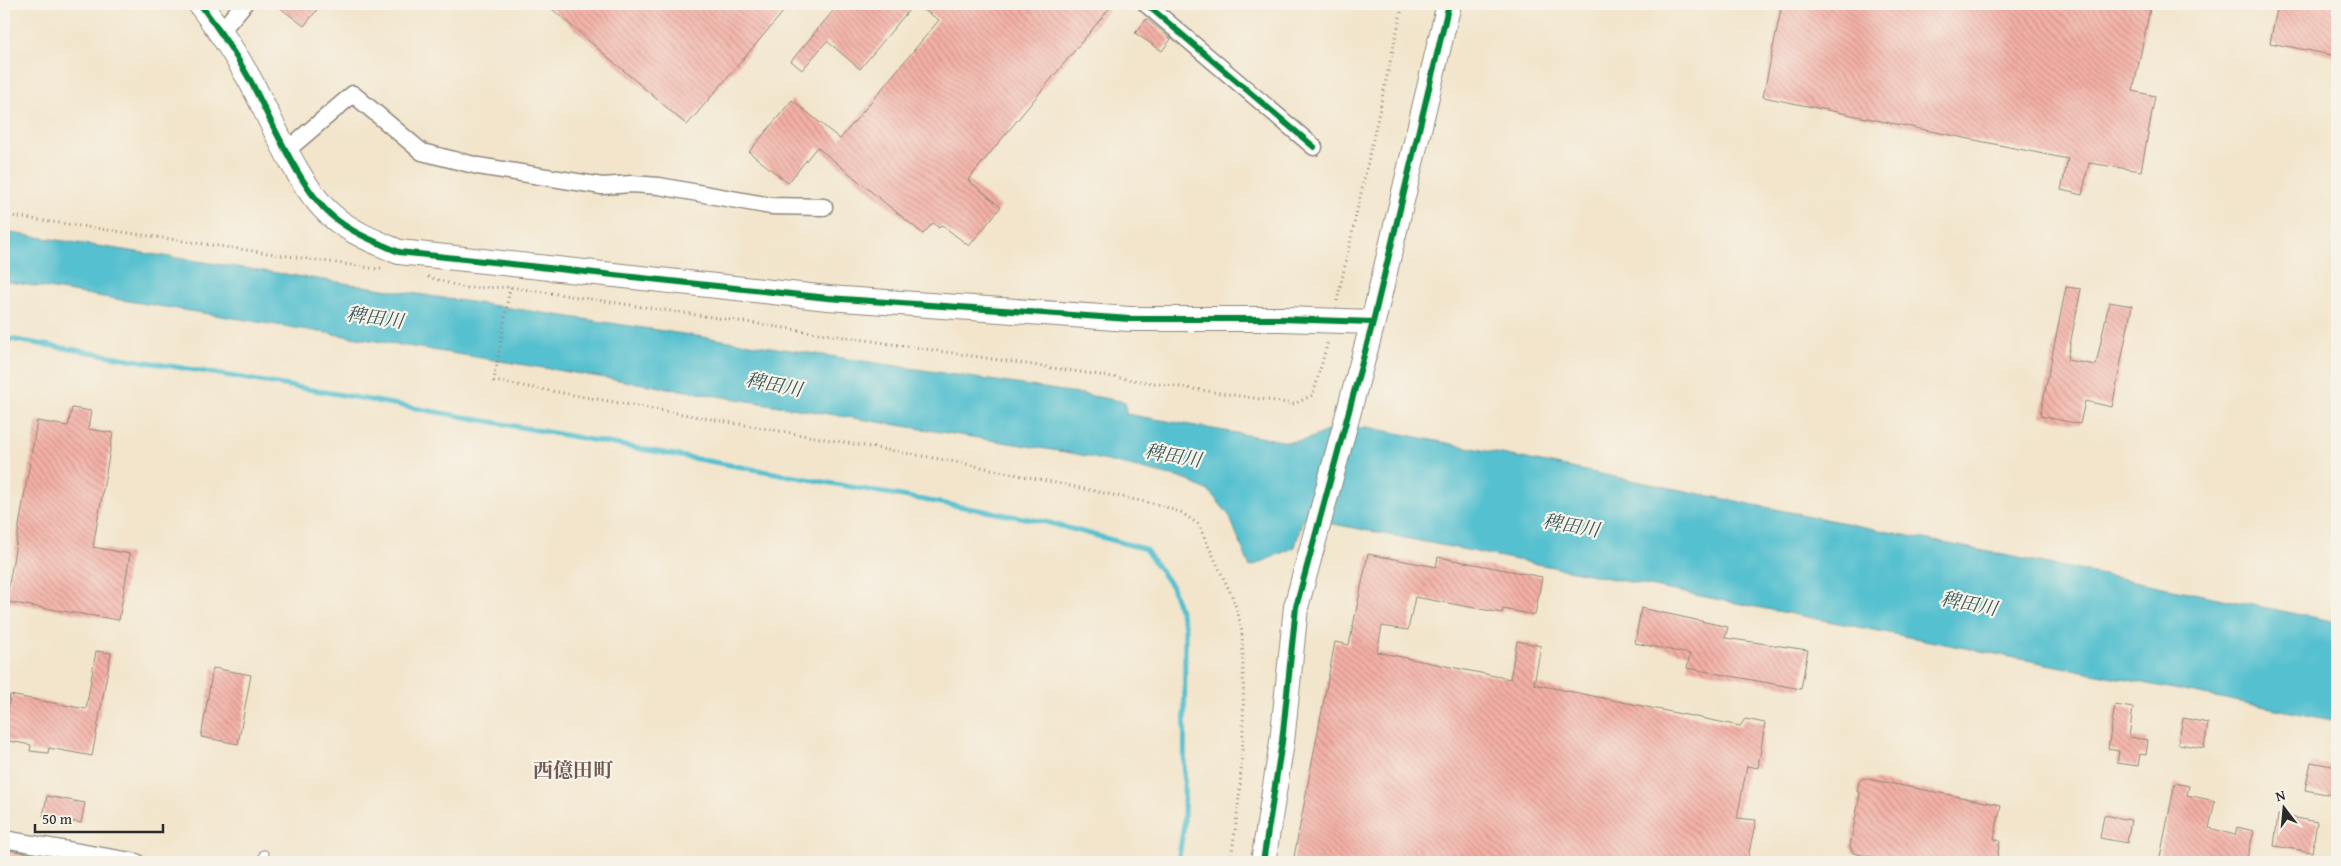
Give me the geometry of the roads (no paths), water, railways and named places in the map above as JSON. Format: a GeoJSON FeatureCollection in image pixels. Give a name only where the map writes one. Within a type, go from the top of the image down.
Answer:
{"type":"FeatureCollection","features":[{"type":"Feature","properties":{"kind":"street"},"geometry":{"type":"LineString","coordinates":[[200,4],[221,32],[249,79],[286,151],[311,190],[331,216],[355,233],[399,252],[420,256],[828,298],[1047,314],[1130,319],[1373,322]]}},
{"type":"Feature","properties":{"kind":"street"},"geometry":{"type":"LineString","coordinates":[[221,32],[244,4]]}},
{"type":"Feature","properties":{"kind":"street"},"geometry":{"type":"LineString","coordinates":[[1146,4],[1314,147]]}},
{"type":"Feature","properties":{"kind":"street"},"geometry":{"type":"LineString","coordinates":[[1263,862],[1282,742],[1296,607],[1373,322],[1449,4]]}},
{"type":"Feature","properties":{"kind":"street"},"geometry":{"type":"LineString","coordinates":[[286,151],[353,94],[422,152],[478,166],[602,186],[632,184],[659,186],[771,206],[824,206]]}},
{"type":"Feature","properties":{"kind":"street"},"geometry":{"type":"LineString","coordinates":[[396,265],[420,256]]}},
{"type":"Feature","properties":{"kind":"street"},"geometry":{"type":"LineString","coordinates":[[4,839],[136,862]]}},
{"type":"Feature","properties":{"kind":"water","name":"稗田川"},"geometry":{"type":"Polygon","coordinates":[[[4,232],[1076,393],[1125,402],[1126,414],[1288,442],[1306,440],[1327,431],[1367,427],[2337,622],[2337,721],[1303,518],[1295,547],[1250,567],[1229,515],[1210,492],[1185,479],[1077,454],[4,281],[4,232]]]}},
{"type":"Feature","properties":{"kind":"waterway"},"geometry":{"type":"LineString","coordinates":[[4,338],[337,394],[1046,522],[1145,549],[1172,587],[1185,626],[1184,825],[1178,862]]}},
{"type":"Feature","properties":{"kind":"district","name":"西億田町"},"geometry":{"type":"Point","coordinates":[573,770]}}]}
